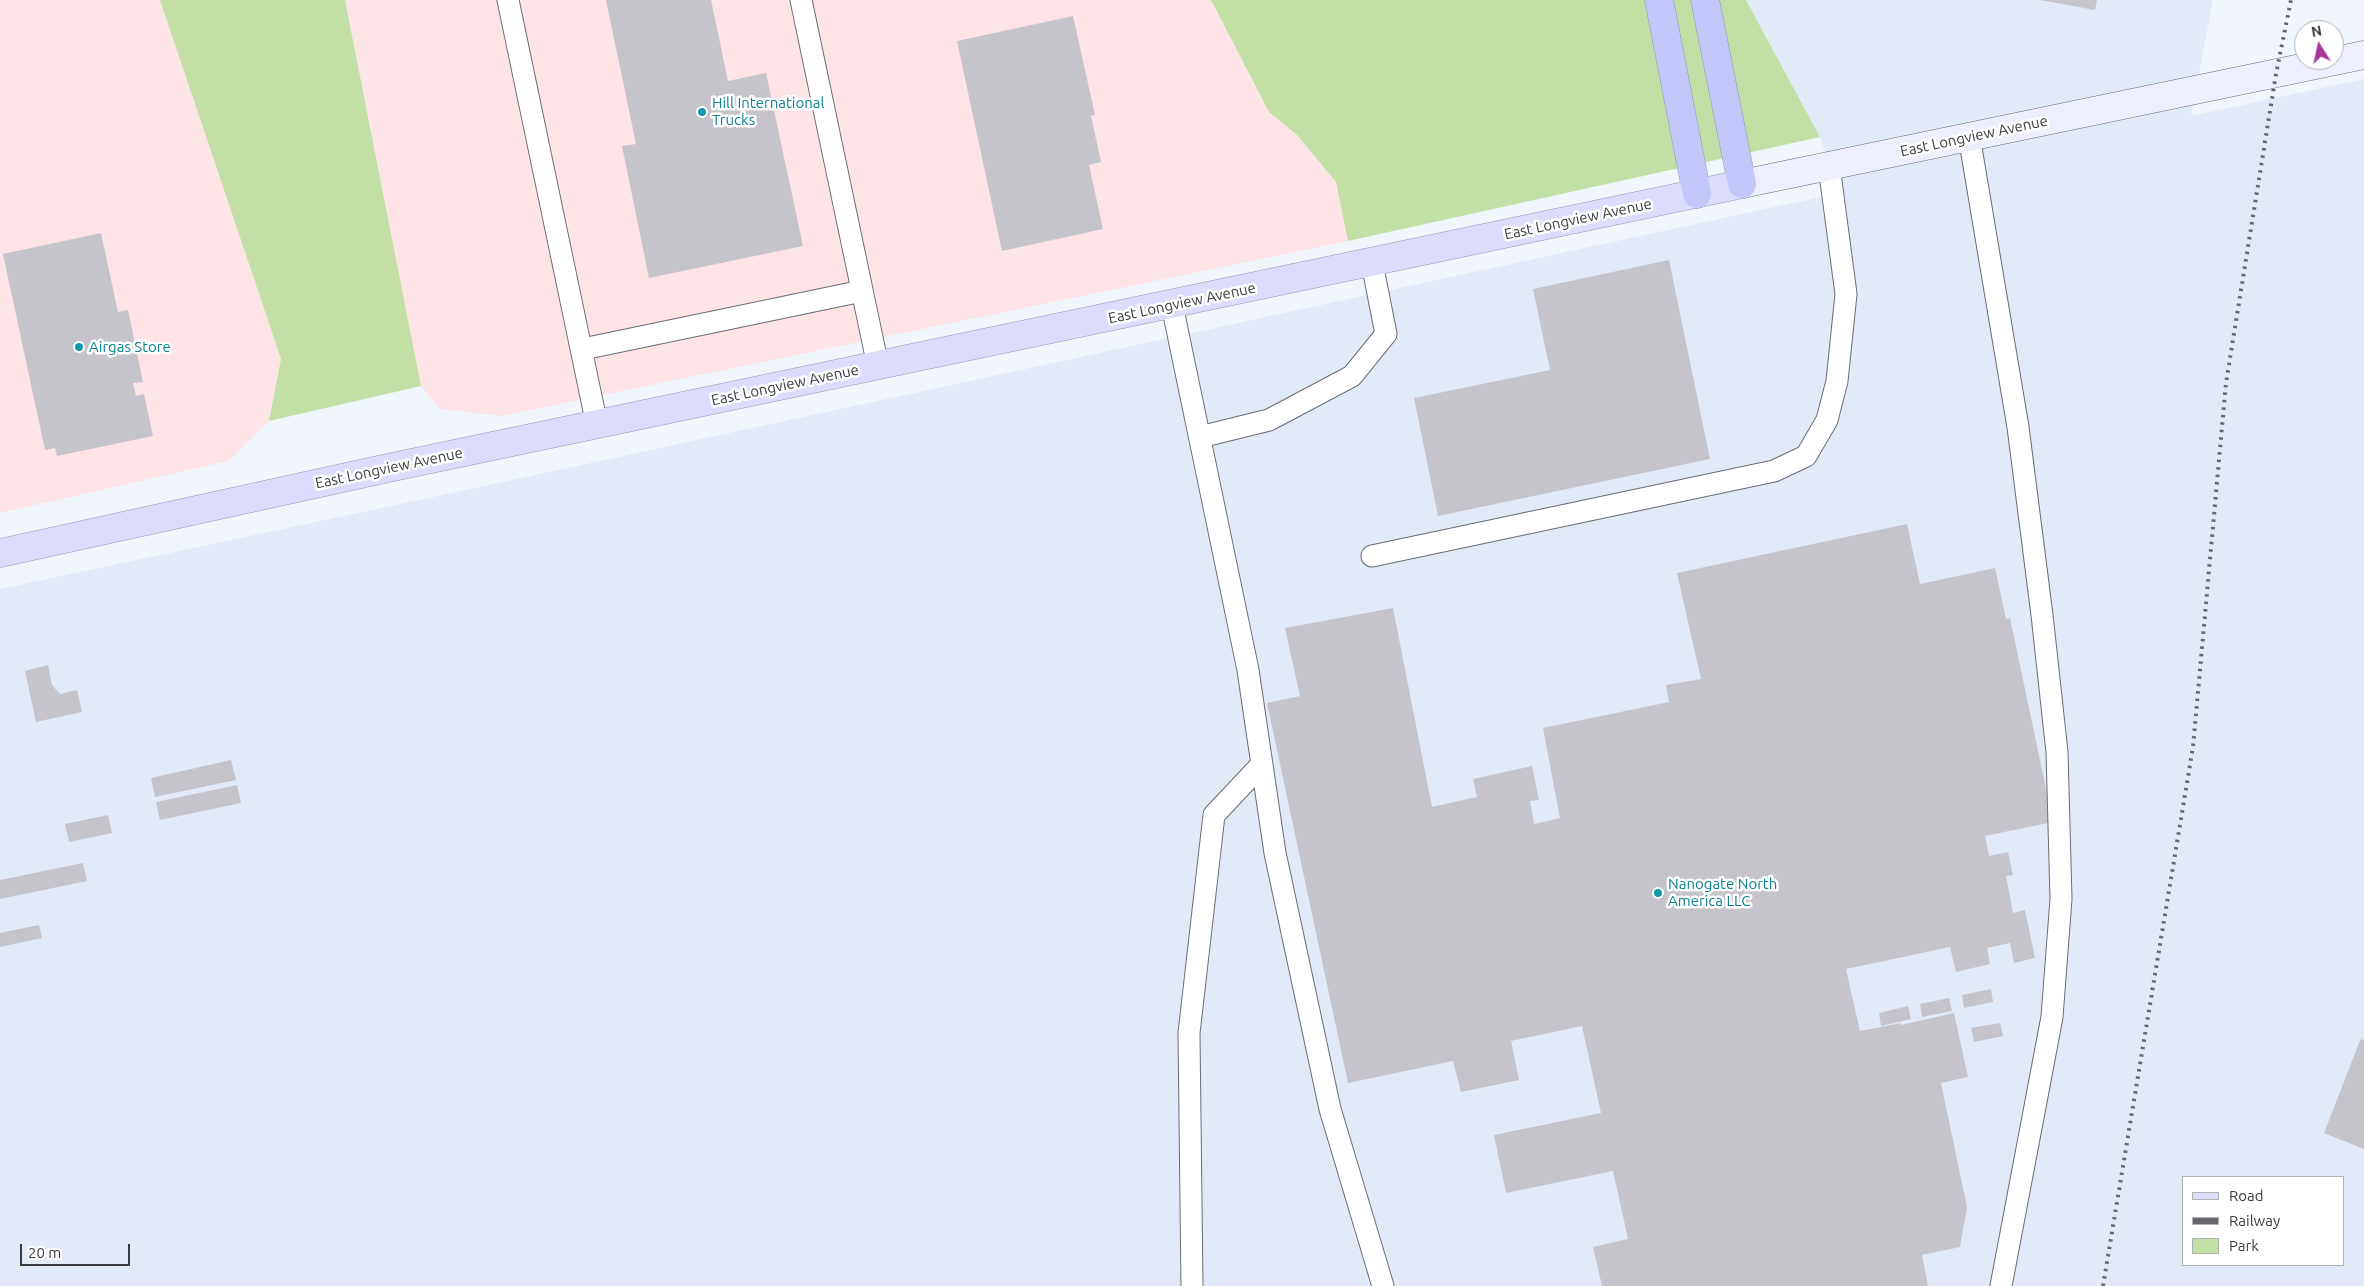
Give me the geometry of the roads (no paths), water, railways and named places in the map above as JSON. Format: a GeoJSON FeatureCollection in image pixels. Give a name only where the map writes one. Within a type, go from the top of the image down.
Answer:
{"type":"FeatureCollection","features":[{"type":"Feature","properties":{"kind":"highway"},"geometry":{"type":"LineString","coordinates":[[1659,0],[1697,194]]}},
{"type":"Feature","properties":{"kind":"highway"},"geometry":{"type":"LineString","coordinates":[[1705,0],[1742,184]]}},
{"type":"Feature","properties":{"kind":"main road","name":"East Longview Avenue"},"geometry":{"type":"LineString","coordinates":[[0,553],[597,425],[1969,136],[2364,55]]}},
{"type":"Feature","properties":{"kind":"lane"},"geometry":{"type":"LineString","coordinates":[[508,0],[583,349],[597,425]]}},
{"type":"Feature","properties":{"kind":"lane"},"geometry":{"type":"LineString","coordinates":[[801,0],[878,366]]}},
{"type":"Feature","properties":{"kind":"lane"},"geometry":{"type":"LineString","coordinates":[[1969,136],[2018,427],[2038,586],[2057,752],[2061,889],[2052,1017],[2001,1286]]}},
{"type":"Feature","properties":{"kind":"lane"},"geometry":{"type":"LineString","coordinates":[[1372,556],[1774,471],[1806,456],[1827,420],[1837,381],[1844,337],[1846,294],[1829,166]]}},
{"type":"Feature","properties":{"kind":"lane"},"geometry":{"type":"LineString","coordinates":[[1200,437],[1269,420],[1352,376],[1386,334],[1372,263]]}},
{"type":"Feature","properties":{"kind":"lane"},"geometry":{"type":"LineString","coordinates":[[583,349],[862,291]]}},
{"type":"Feature","properties":{"kind":"lane"},"geometry":{"type":"LineString","coordinates":[[1172,305],[1248,670],[1275,853],[1330,1108],[1383,1286]]}},
{"type":"Feature","properties":{"kind":"lane"},"geometry":{"type":"LineString","coordinates":[[1192,1286],[1189,1033],[1214,814],[1262,764]]}},
{"type":"Feature","properties":{"kind":"railway"},"geometry":{"type":"LineString","coordinates":[[2103,1286],[2193,747],[2226,383],[2276,74],[2291,0]]}},
{"type":"Feature","properties":{"kind":"place","name":"Hill International Trucks"},"geometry":{"type":"Point","coordinates":[702,112]}},
{"type":"Feature","properties":{"kind":"place","name":"Airgas Store"},"geometry":{"type":"Point","coordinates":[79,347]}},
{"type":"Feature","properties":{"kind":"place","name":"Nanogate North America LLC"},"geometry":{"type":"Point","coordinates":[1658,893]}}]}
